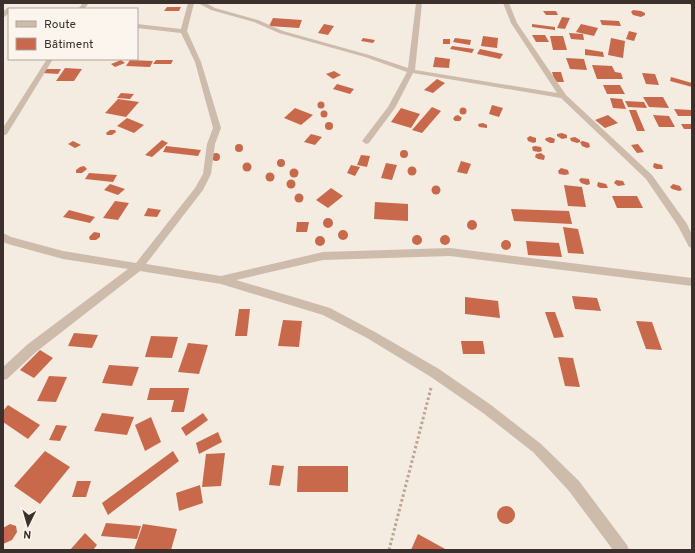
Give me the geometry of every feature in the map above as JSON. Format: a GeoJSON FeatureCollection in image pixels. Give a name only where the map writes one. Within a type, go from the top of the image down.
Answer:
{"type":"FeatureCollection","features":[{"type":"Feature","properties":{"kind":"street"},"geometry":{"type":"LineString","coordinates":[[3,375],[32,348],[138,267],[199,190],[207,174],[211,144],[217,128],[198,62],[191,50],[184,31],[191,3]]}},
{"type":"Feature","properties":{"kind":"street"},"geometry":{"type":"LineString","coordinates":[[201,3],[213,9],[256,21],[281,32],[367,56],[410,71],[563,96]]}},
{"type":"Feature","properties":{"kind":"street"},"geometry":{"type":"LineString","coordinates":[[366,141],[391,108],[410,71],[419,3]]}},
{"type":"Feature","properties":{"kind":"street"},"geometry":{"type":"LineString","coordinates":[[506,3],[514,23],[563,96],[649,177],[682,224],[692,244]]}},
{"type":"Feature","properties":{"kind":"street"},"geometry":{"type":"LineString","coordinates":[[138,26],[184,31]]}},
{"type":"Feature","properties":{"kind":"street"},"geometry":{"type":"LineString","coordinates":[[3,134],[49,60]]}},
{"type":"Feature","properties":{"kind":"street"},"geometry":{"type":"LineString","coordinates":[[3,237],[8,240],[63,255],[221,280],[326,311],[371,335],[435,373],[487,409],[537,448],[574,486],[622,550]]}},
{"type":"Feature","properties":{"kind":"street"},"geometry":{"type":"LineString","coordinates":[[221,280],[323,256],[450,252],[692,282]]}},
{"type":"Feature","properties":{"kind":"path"},"geometry":{"type":"LineString","coordinates":[[389,550],[435,373]]}},
{"type":"Feature","properties":{"kind":"building"},"geometry":{"type":"Polygon","coordinates":[[[167,7],[181,7],[179,11],[164,11],[167,7]]]}},
{"type":"Feature","properties":{"kind":"building"},"geometry":{"type":"Polygon","coordinates":[[[633,10],[641,11],[645,13],[645,15],[641,17],[633,15],[631,12],[633,10]]]}},
{"type":"Feature","properties":{"kind":"building"},"geometry":{"type":"Polygon","coordinates":[[[543,11],[556,11],[558,15],[546,15],[543,11]]]}},
{"type":"Feature","properties":{"kind":"building"},"geometry":{"type":"Polygon","coordinates":[[[562,17],[570,18],[565,29],[557,28],[562,17]]]}},
{"type":"Feature","properties":{"kind":"building"},"geometry":{"type":"Polygon","coordinates":[[[273,18],[302,20],[299,28],[269,26],[273,18]]]}},
{"type":"Feature","properties":{"kind":"building"},"geometry":{"type":"Polygon","coordinates":[[[600,20],[619,21],[621,26],[602,25],[600,20]]]}},
{"type":"Feature","properties":{"kind":"building"},"geometry":{"type":"Polygon","coordinates":[[[324,24],[334,26],[328,35],[318,33],[324,24]]]}},
{"type":"Feature","properties":{"kind":"building"},"geometry":{"type":"Polygon","coordinates":[[[532,24],[555,27],[555,30],[532,27],[532,24]]]}},
{"type":"Feature","properties":{"kind":"building"},"geometry":{"type":"Polygon","coordinates":[[[581,24],[598,28],[594,36],[576,32],[581,24]]]}},
{"type":"Feature","properties":{"kind":"building"},"geometry":{"type":"Polygon","coordinates":[[[629,31],[637,33],[634,41],[626,39],[629,31]]]}},
{"type":"Feature","properties":{"kind":"building"},"geometry":{"type":"Polygon","coordinates":[[[569,33],[583,34],[584,40],[571,39],[569,33]]]}},
{"type":"Feature","properties":{"kind":"building"},"geometry":{"type":"Polygon","coordinates":[[[532,35],[545,35],[549,42],[536,42],[532,35]]]}},
{"type":"Feature","properties":{"kind":"building"},"geometry":{"type":"Polygon","coordinates":[[[483,36],[498,38],[497,48],[481,46],[483,36]]]}},
{"type":"Feature","properties":{"kind":"building"},"geometry":{"type":"Polygon","coordinates":[[[550,36],[563,36],[567,50],[553,50],[550,36]]]}},
{"type":"Feature","properties":{"kind":"building"},"geometry":{"type":"Polygon","coordinates":[[[363,38],[375,40],[373,43],[361,41],[363,38]]]}},
{"type":"Feature","properties":{"kind":"building"},"geometry":{"type":"Polygon","coordinates":[[[455,38],[471,40],[470,45],[453,42],[455,38]]]}},
{"type":"Feature","properties":{"kind":"building"},"geometry":{"type":"Polygon","coordinates":[[[611,38],[625,41],[623,58],[608,55],[611,38]]]}},
{"type":"Feature","properties":{"kind":"building"},"geometry":{"type":"Polygon","coordinates":[[[443,39],[450,39],[450,44],[443,44],[443,39]]]}},
{"type":"Feature","properties":{"kind":"building"},"geometry":{"type":"Polygon","coordinates":[[[452,46],[474,49],[472,53],[450,49],[452,46]]]}},
{"type":"Feature","properties":{"kind":"building"},"geometry":{"type":"Polygon","coordinates":[[[480,49],[503,54],[500,59],[477,54],[480,49]]]}},
{"type":"Feature","properties":{"kind":"building"},"geometry":{"type":"Polygon","coordinates":[[[585,49],[603,52],[604,57],[585,55],[585,49]]]}},
{"type":"Feature","properties":{"kind":"building"},"geometry":{"type":"Polygon","coordinates":[[[435,57],[450,59],[449,68],[433,67],[435,57]]]}},
{"type":"Feature","properties":{"kind":"building"},"geometry":{"type":"Polygon","coordinates":[[[566,58],[584,59],[587,70],[570,69],[566,58]]]}},
{"type":"Feature","properties":{"kind":"building"},"geometry":{"type":"Polygon","coordinates":[[[121,60],[125,63],[115,67],[111,64],[121,60]]]}},
{"type":"Feature","properties":{"kind":"building"},"geometry":{"type":"Polygon","coordinates":[[[130,60],[153,61],[150,67],[126,66],[130,60]]]}},
{"type":"Feature","properties":{"kind":"building"},"geometry":{"type":"Polygon","coordinates":[[[156,60],[173,60],[171,64],[153,64],[156,60]]]}},
{"type":"Feature","properties":{"kind":"building"},"geometry":{"type":"Polygon","coordinates":[[[592,65],[612,66],[615,72],[621,73],[623,79],[597,79],[592,65]]]}},
{"type":"Feature","properties":{"kind":"building"},"geometry":{"type":"Polygon","coordinates":[[[65,68],[82,69],[74,81],[56,81],[65,68]]]}},
{"type":"Feature","properties":{"kind":"building"},"geometry":{"type":"Polygon","coordinates":[[[46,69],[61,69],[58,74],[43,73],[46,69]]]}},
{"type":"Feature","properties":{"kind":"building"},"geometry":{"type":"Polygon","coordinates":[[[334,71],[341,75],[333,79],[326,74],[334,71]]]}},
{"type":"Feature","properties":{"kind":"building"},"geometry":{"type":"Polygon","coordinates":[[[552,72],[561,72],[564,82],[555,82],[552,72]]]}},
{"type":"Feature","properties":{"kind":"building"},"geometry":{"type":"Polygon","coordinates":[[[642,73],[655,74],[659,85],[646,84],[642,73]]]}},
{"type":"Feature","properties":{"kind":"building"},"geometry":{"type":"Polygon","coordinates":[[[671,77],[692,83],[692,87],[670,81],[671,77]]]}},
{"type":"Feature","properties":{"kind":"building"},"geometry":{"type":"Polygon","coordinates":[[[437,79],[445,83],[433,93],[424,90],[437,79]]]}},
{"type":"Feature","properties":{"kind":"building"},"geometry":{"type":"Polygon","coordinates":[[[337,84],[354,89],[350,94],[333,89],[337,84]]]}},
{"type":"Feature","properties":{"kind":"building"},"geometry":{"type":"Polygon","coordinates":[[[603,85],[620,85],[625,94],[607,94],[603,85]]]}},
{"type":"Feature","properties":{"kind":"building"},"geometry":{"type":"Polygon","coordinates":[[[121,93],[134,94],[130,99],[117,98],[121,93]]]}},
{"type":"Feature","properties":{"kind":"building"},"geometry":{"type":"Polygon","coordinates":[[[643,97],[663,97],[669,108],[649,107],[643,97]]]}},
{"type":"Feature","properties":{"kind":"building"},"geometry":{"type":"Polygon","coordinates":[[[610,98],[622,99],[626,109],[613,108],[610,98]]]}},
{"type":"Feature","properties":{"kind":"building"},"geometry":{"type":"Polygon","coordinates":[[[118,99],[139,102],[126,117],[105,113],[118,99]]]}},
{"type":"Feature","properties":{"kind":"building"},"geometry":{"type":"Polygon","coordinates":[[[321,101],[324,102],[324,108],[321,109],[318,108],[317,105],[318,102],[321,101]]]}},
{"type":"Feature","properties":{"kind":"building"},"geometry":{"type":"Polygon","coordinates":[[[625,101],[644,102],[647,108],[628,107],[625,101]]]}},
{"type":"Feature","properties":{"kind":"building"},"geometry":{"type":"Polygon","coordinates":[[[492,105],[503,108],[499,117],[489,114],[492,105]]]}},
{"type":"Feature","properties":{"kind":"building"},"geometry":{"type":"Polygon","coordinates":[[[432,107],[441,111],[422,133],[412,130],[432,107]]]}},
{"type":"Feature","properties":{"kind":"building"},"geometry":{"type":"Polygon","coordinates":[[[463,107],[466,108],[466,114],[463,115],[460,114],[459,111],[460,108],[463,107]]]}},
{"type":"Feature","properties":{"kind":"building"},"geometry":{"type":"Polygon","coordinates":[[[295,108],[313,115],[301,125],[284,118],[295,108]]]}},
{"type":"Feature","properties":{"kind":"building"},"geometry":{"type":"Polygon","coordinates":[[[401,108],[420,114],[411,128],[391,122],[401,108]]]}},
{"type":"Feature","properties":{"kind":"building"},"geometry":{"type":"Polygon","coordinates":[[[674,109],[691,110],[692,116],[678,116],[674,109]]]}},
{"type":"Feature","properties":{"kind":"building"},"geometry":{"type":"Polygon","coordinates":[[[324,110],[327,111],[327,117],[324,118],[321,117],[320,114],[321,111],[324,110]]]}},
{"type":"Feature","properties":{"kind":"building"},"geometry":{"type":"Polygon","coordinates":[[[629,110],[636,110],[645,131],[637,131],[629,110]]]}},
{"type":"Feature","properties":{"kind":"building"},"geometry":{"type":"Polygon","coordinates":[[[458,115],[462,118],[460,121],[455,121],[453,119],[458,115]]]}},
{"type":"Feature","properties":{"kind":"building"},"geometry":{"type":"Polygon","coordinates":[[[608,115],[618,123],[605,128],[595,120],[608,115]]]}},
{"type":"Feature","properties":{"kind":"building"},"geometry":{"type":"Polygon","coordinates":[[[653,115],[669,116],[675,127],[659,127],[653,115]]]}},
{"type":"Feature","properties":{"kind":"building"},"geometry":{"type":"Polygon","coordinates":[[[127,118],[144,125],[134,133],[117,126],[127,118]]]}},
{"type":"Feature","properties":{"kind":"building"},"geometry":{"type":"Polygon","coordinates":[[[329,122],[332,123],[332,129],[329,130],[326,129],[325,126],[326,123],[329,122]]]}},
{"type":"Feature","properties":{"kind":"building"},"geometry":{"type":"Polygon","coordinates":[[[483,123],[487,125],[487,128],[479,127],[478,124],[483,123]]]}},
{"type":"Feature","properties":{"kind":"building"},"geometry":{"type":"Polygon","coordinates":[[[681,124],[692,124],[692,129],[684,129],[681,124]]]}},
{"type":"Feature","properties":{"kind":"building"},"geometry":{"type":"Polygon","coordinates":[[[110,130],[115,130],[116,132],[112,135],[107,135],[106,133],[110,130]]]}},
{"type":"Feature","properties":{"kind":"building"},"geometry":{"type":"Polygon","coordinates":[[[562,133],[567,135],[567,138],[562,139],[557,136],[557,134],[562,133]]]}},
{"type":"Feature","properties":{"kind":"building"},"geometry":{"type":"Polygon","coordinates":[[[311,134],[322,137],[315,145],[304,142],[311,134]]]}},
{"type":"Feature","properties":{"kind":"building"},"geometry":{"type":"Polygon","coordinates":[[[530,136],[536,138],[536,142],[533,143],[528,141],[527,138],[530,136]]]}},
{"type":"Feature","properties":{"kind":"building"},"geometry":{"type":"Polygon","coordinates":[[[550,137],[555,139],[554,143],[550,143],[545,140],[546,138],[550,137]]]}},
{"type":"Feature","properties":{"kind":"building"},"geometry":{"type":"Polygon","coordinates":[[[575,137],[580,140],[580,142],[577,143],[571,141],[570,138],[575,137]]]}},
{"type":"Feature","properties":{"kind":"building"},"geometry":{"type":"Polygon","coordinates":[[[162,140],[168,143],[152,157],[145,155],[162,140]]]}},
{"type":"Feature","properties":{"kind":"building"},"geometry":{"type":"Polygon","coordinates":[[[73,141],[81,145],[75,148],[68,144],[73,141]]]}},
{"type":"Feature","properties":{"kind":"building"},"geometry":{"type":"Polygon","coordinates":[[[583,141],[589,143],[590,147],[587,148],[582,146],[580,142],[583,141]]]}},
{"type":"Feature","properties":{"kind":"building"},"geometry":{"type":"Polygon","coordinates":[[[237,144],[241,144],[243,148],[241,152],[237,152],[235,150],[235,146],[237,144]]]}},
{"type":"Feature","properties":{"kind":"building"},"geometry":{"type":"Polygon","coordinates":[[[638,144],[644,152],[637,153],[631,145],[638,144]]]}},
{"type":"Feature","properties":{"kind":"building"},"geometry":{"type":"Polygon","coordinates":[[[166,146],[201,150],[198,156],[163,152],[166,146]]]}},
{"type":"Feature","properties":{"kind":"building"},"geometry":{"type":"Polygon","coordinates":[[[532,147],[541,147],[542,151],[533,151],[532,147]]]}},
{"type":"Feature","properties":{"kind":"building"},"geometry":{"type":"Polygon","coordinates":[[[402,150],[406,150],[408,154],[406,158],[402,158],[400,156],[400,152],[402,150]]]}},
{"type":"Feature","properties":{"kind":"building"},"geometry":{"type":"Polygon","coordinates":[[[214,153],[218,153],[220,157],[218,161],[214,161],[212,159],[212,155],[214,153]]]}},
{"type":"Feature","properties":{"kind":"building"},"geometry":{"type":"Polygon","coordinates":[[[541,153],[545,156],[544,160],[535,157],[536,154],[541,153]]]}},
{"type":"Feature","properties":{"kind":"building"},"geometry":{"type":"Polygon","coordinates":[[[361,155],[370,156],[367,167],[357,165],[361,155]]]}},
{"type":"Feature","properties":{"kind":"building"},"geometry":{"type":"Polygon","coordinates":[[[279,159],[283,159],[285,163],[283,167],[279,167],[277,165],[277,161],[279,159]]]}},
{"type":"Feature","properties":{"kind":"building"},"geometry":{"type":"Polygon","coordinates":[[[461,161],[471,164],[467,174],[457,172],[461,161]]]}},
{"type":"Feature","properties":{"kind":"building"},"geometry":{"type":"Polygon","coordinates":[[[245,163],[249,163],[251,167],[249,171],[245,171],[243,169],[243,165],[245,163]]]}},
{"type":"Feature","properties":{"kind":"building"},"geometry":{"type":"Polygon","coordinates":[[[386,163],[397,165],[392,180],[381,178],[386,163]]]}},
{"type":"Feature","properties":{"kind":"building"},"geometry":{"type":"Polygon","coordinates":[[[654,163],[662,165],[663,169],[656,169],[653,167],[654,163]]]}},
{"type":"Feature","properties":{"kind":"building"},"geometry":{"type":"Polygon","coordinates":[[[351,165],[360,167],[355,176],[347,173],[351,165]]]}},
{"type":"Feature","properties":{"kind":"building"},"geometry":{"type":"Polygon","coordinates":[[[84,166],[87,169],[82,173],[76,173],[76,170],[84,166]]]}},
{"type":"Feature","properties":{"kind":"building"},"geometry":{"type":"Polygon","coordinates":[[[410,167],[414,167],[416,171],[414,175],[410,175],[408,173],[408,169],[410,167]]]}},
{"type":"Feature","properties":{"kind":"building"},"geometry":{"type":"Polygon","coordinates":[[[561,168],[568,170],[569,174],[559,174],[558,171],[561,168]]]}},
{"type":"Feature","properties":{"kind":"building"},"geometry":{"type":"Polygon","coordinates":[[[292,169],[296,169],[298,173],[296,177],[292,177],[290,175],[290,171],[292,169]]]}},
{"type":"Feature","properties":{"kind":"building"},"geometry":{"type":"Polygon","coordinates":[[[89,173],[117,175],[113,182],[85,179],[89,173]]]}},
{"type":"Feature","properties":{"kind":"building"},"geometry":{"type":"Polygon","coordinates":[[[268,173],[272,173],[274,177],[272,181],[268,181],[266,179],[266,175],[268,173]]]}},
{"type":"Feature","properties":{"kind":"building"},"geometry":{"type":"Polygon","coordinates":[[[581,178],[589,179],[590,184],[587,185],[581,183],[579,180],[581,178]]]}},
{"type":"Feature","properties":{"kind":"building"},"geometry":{"type":"Polygon","coordinates":[[[289,180],[293,180],[295,184],[293,188],[289,188],[287,186],[287,182],[289,180]]]}},
{"type":"Feature","properties":{"kind":"building"},"geometry":{"type":"Polygon","coordinates":[[[616,180],[623,181],[625,185],[618,186],[614,183],[616,180]]]}},
{"type":"Feature","properties":{"kind":"building"},"geometry":{"type":"Polygon","coordinates":[[[598,182],[606,184],[608,188],[600,188],[597,186],[598,182]]]}},
{"type":"Feature","properties":{"kind":"building"},"geometry":{"type":"Polygon","coordinates":[[[110,184],[125,189],[118,195],[104,190],[110,184]]]}},
{"type":"Feature","properties":{"kind":"building"},"geometry":{"type":"Polygon","coordinates":[[[673,184],[680,186],[682,190],[679,191],[672,189],[670,187],[673,184]]]}},
{"type":"Feature","properties":{"kind":"building"},"geometry":{"type":"Polygon","coordinates":[[[436,185],[441,190],[436,195],[431,190],[436,185]]]}},
{"type":"Feature","properties":{"kind":"building"},"geometry":{"type":"Polygon","coordinates":[[[564,185],[582,187],[586,207],[568,206],[564,185]]]}},
{"type":"Feature","properties":{"kind":"building"},"geometry":{"type":"Polygon","coordinates":[[[331,188],[343,196],[328,208],[316,200],[331,188]]]}},
{"type":"Feature","properties":{"kind":"building"},"geometry":{"type":"Polygon","coordinates":[[[299,193],[304,198],[299,203],[294,198],[299,193]]]}},
{"type":"Feature","properties":{"kind":"building"},"geometry":{"type":"Polygon","coordinates":[[[612,196],[637,196],[643,208],[617,208],[612,196]]]}},
{"type":"Feature","properties":{"kind":"building"},"geometry":{"type":"Polygon","coordinates":[[[115,201],[129,203],[118,220],[103,218],[115,201]]]}},
{"type":"Feature","properties":{"kind":"building"},"geometry":{"type":"Polygon","coordinates":[[[375,202],[408,204],[408,221],[374,219],[375,202]]]}},
{"type":"Feature","properties":{"kind":"building"},"geometry":{"type":"Polygon","coordinates":[[[148,208],[161,210],[157,217],[144,216],[148,208]]]}},
{"type":"Feature","properties":{"kind":"building"},"geometry":{"type":"Polygon","coordinates":[[[511,209],[569,211],[572,224],[514,221],[511,209]]]}},
{"type":"Feature","properties":{"kind":"building"},"geometry":{"type":"Polygon","coordinates":[[[69,210],[95,217],[90,223],[63,217],[69,210]]]}},
{"type":"Feature","properties":{"kind":"building"},"geometry":{"type":"Polygon","coordinates":[[[326,218],[330,218],[333,223],[330,228],[326,228],[323,225],[323,221],[326,218]]]}},
{"type":"Feature","properties":{"kind":"building"},"geometry":{"type":"Polygon","coordinates":[[[470,220],[474,220],[477,225],[474,230],[470,230],[467,227],[467,223],[470,220]]]}},
{"type":"Feature","properties":{"kind":"building"},"geometry":{"type":"Polygon","coordinates":[[[297,222],[309,222],[307,232],[296,232],[297,222]]]}},
{"type":"Feature","properties":{"kind":"building"},"geometry":{"type":"Polygon","coordinates":[[[563,227],[578,229],[584,254],[568,253],[563,227]]]}},
{"type":"Feature","properties":{"kind":"building"},"geometry":{"type":"Polygon","coordinates":[[[341,230],[345,230],[347,231],[347,239],[341,240],[338,237],[338,233],[341,230]]]}},
{"type":"Feature","properties":{"kind":"building"},"geometry":{"type":"Polygon","coordinates":[[[94,232],[100,233],[100,237],[96,240],[90,240],[89,237],[94,232]]]}},
{"type":"Feature","properties":{"kind":"building"},"geometry":{"type":"Polygon","coordinates":[[[415,235],[419,235],[421,236],[421,244],[415,245],[412,242],[412,238],[415,235]]]}},
{"type":"Feature","properties":{"kind":"building"},"geometry":{"type":"Polygon","coordinates":[[[443,235],[447,235],[449,236],[449,244],[443,245],[440,242],[440,238],[443,235]]]}},
{"type":"Feature","properties":{"kind":"building"},"geometry":{"type":"Polygon","coordinates":[[[318,236],[322,236],[324,237],[324,245],[318,246],[315,243],[315,239],[318,236]]]}},
{"type":"Feature","properties":{"kind":"building"},"geometry":{"type":"Polygon","coordinates":[[[504,240],[508,240],[510,241],[510,249],[504,250],[501,247],[501,243],[504,240]]]}},
{"type":"Feature","properties":{"kind":"building"},"geometry":{"type":"Polygon","coordinates":[[[526,241],[559,243],[562,257],[528,255],[526,241]]]}},
{"type":"Feature","properties":{"kind":"building"},"geometry":{"type":"Polygon","coordinates":[[[572,296],[597,298],[601,311],[575,309],[572,296]]]}},
{"type":"Feature","properties":{"kind":"building"},"geometry":{"type":"Polygon","coordinates":[[[465,297],[498,301],[500,318],[465,314],[465,297]]]}},
{"type":"Feature","properties":{"kind":"building"},"geometry":{"type":"Polygon","coordinates":[[[239,309],[250,309],[247,336],[235,336],[239,309]]]}},
{"type":"Feature","properties":{"kind":"building"},"geometry":{"type":"Polygon","coordinates":[[[545,312],[555,312],[564,337],[554,338],[545,312]]]}},
{"type":"Feature","properties":{"kind":"building"},"geometry":{"type":"Polygon","coordinates":[[[283,320],[302,321],[299,347],[278,346],[283,320]]]}},
{"type":"Feature","properties":{"kind":"building"},"geometry":{"type":"Polygon","coordinates":[[[636,321],[652,322],[662,350],[646,349],[636,321]]]}},
{"type":"Feature","properties":{"kind":"building"},"geometry":{"type":"Polygon","coordinates":[[[74,333],[98,335],[92,348],[68,346],[74,333]]]}},
{"type":"Feature","properties":{"kind":"building"},"geometry":{"type":"Polygon","coordinates":[[[151,336],[178,337],[172,358],[145,357],[151,336]]]}},
{"type":"Feature","properties":{"kind":"building"},"geometry":{"type":"Polygon","coordinates":[[[461,341],[483,341],[485,354],[463,354],[461,341]]]}},
{"type":"Feature","properties":{"kind":"building"},"geometry":{"type":"Polygon","coordinates":[[[188,343],[208,345],[199,374],[178,372],[188,343]]]}},
{"type":"Feature","properties":{"kind":"building"},"geometry":{"type":"Polygon","coordinates":[[[40,350],[53,358],[34,378],[20,370],[40,350]]]}},
{"type":"Feature","properties":{"kind":"building"},"geometry":{"type":"Polygon","coordinates":[[[558,357],[573,358],[580,387],[565,386],[558,357]]]}},
{"type":"Feature","properties":{"kind":"building"},"geometry":{"type":"Polygon","coordinates":[[[109,365],[139,367],[132,386],[102,383],[109,365]]]}},
{"type":"Feature","properties":{"kind":"building"},"geometry":{"type":"Polygon","coordinates":[[[49,376],[67,377],[56,402],[37,401],[49,376]]]}},
{"type":"Feature","properties":{"kind":"building"},"geometry":{"type":"Polygon","coordinates":[[[150,388],[189,388],[184,412],[171,412],[174,400],[147,400],[150,388]]]}},
{"type":"Feature","properties":{"kind":"building"},"geometry":{"type":"Polygon","coordinates":[[[8,405],[40,425],[28,439],[3,422],[3,411],[8,405]]]}},
{"type":"Feature","properties":{"kind":"building"},"geometry":{"type":"Polygon","coordinates":[[[102,413],[134,417],[127,435],[94,431],[102,413]]]}},
{"type":"Feature","properties":{"kind":"building"},"geometry":{"type":"Polygon","coordinates":[[[203,413],[208,420],[186,436],[181,428],[203,413]]]}},
{"type":"Feature","properties":{"kind":"building"},"geometry":{"type":"Polygon","coordinates":[[[151,417],[161,442],[145,451],[135,425],[151,417]]]}},
{"type":"Feature","properties":{"kind":"building"},"geometry":{"type":"Polygon","coordinates":[[[56,425],[67,426],[60,441],[49,440],[56,425]]]}},
{"type":"Feature","properties":{"kind":"building"},"geometry":{"type":"Polygon","coordinates":[[[218,432],[222,442],[199,454],[196,443],[218,432]]]}},
{"type":"Feature","properties":{"kind":"building"},"geometry":{"type":"Polygon","coordinates":[[[45,451],[70,467],[40,504],[14,486],[45,451]]]}},
{"type":"Feature","properties":{"kind":"building"},"geometry":{"type":"Polygon","coordinates":[[[173,451],[179,461],[108,515],[102,503],[173,451]]]}},
{"type":"Feature","properties":{"kind":"building"},"geometry":{"type":"Polygon","coordinates":[[[225,453],[221,486],[202,487],[206,454],[225,453]]]}},
{"type":"Feature","properties":{"kind":"building"},"geometry":{"type":"Polygon","coordinates":[[[272,465],[284,466],[280,486],[269,485],[272,465]]]}},
{"type":"Feature","properties":{"kind":"building"},"geometry":{"type":"Polygon","coordinates":[[[298,466],[348,466],[348,492],[297,492],[298,466]]]}},
{"type":"Feature","properties":{"kind":"building"},"geometry":{"type":"Polygon","coordinates":[[[77,481],[91,481],[86,497],[72,497],[77,481]]]}},
{"type":"Feature","properties":{"kind":"building"},"geometry":{"type":"Polygon","coordinates":[[[200,485],[203,503],[179,511],[176,493],[200,485]]]}},
{"type":"Feature","properties":{"kind":"building"},"geometry":{"type":"Polygon","coordinates":[[[506,506],[512,509],[515,515],[512,521],[506,524],[500,521],[497,515],[500,509],[506,506]]]}},
{"type":"Feature","properties":{"kind":"building"},"geometry":{"type":"Polygon","coordinates":[[[106,523],[141,526],[137,539],[101,536],[106,523]]]}},
{"type":"Feature","properties":{"kind":"building"},"geometry":{"type":"Polygon","coordinates":[[[10,524],[16,526],[17,532],[12,540],[3,544],[3,528],[10,524]]]}},
{"type":"Feature","properties":{"kind":"building"},"geometry":{"type":"Polygon","coordinates":[[[143,524],[177,529],[171,550],[134,550],[143,524]]]}},
{"type":"Feature","properties":{"kind":"building"},"geometry":{"type":"Polygon","coordinates":[[[85,533],[97,545],[93,550],[70,550],[85,533]]]}},
{"type":"Feature","properties":{"kind":"building"},"geometry":{"type":"Polygon","coordinates":[[[418,534],[447,550],[411,550],[418,534]]]}}]}
